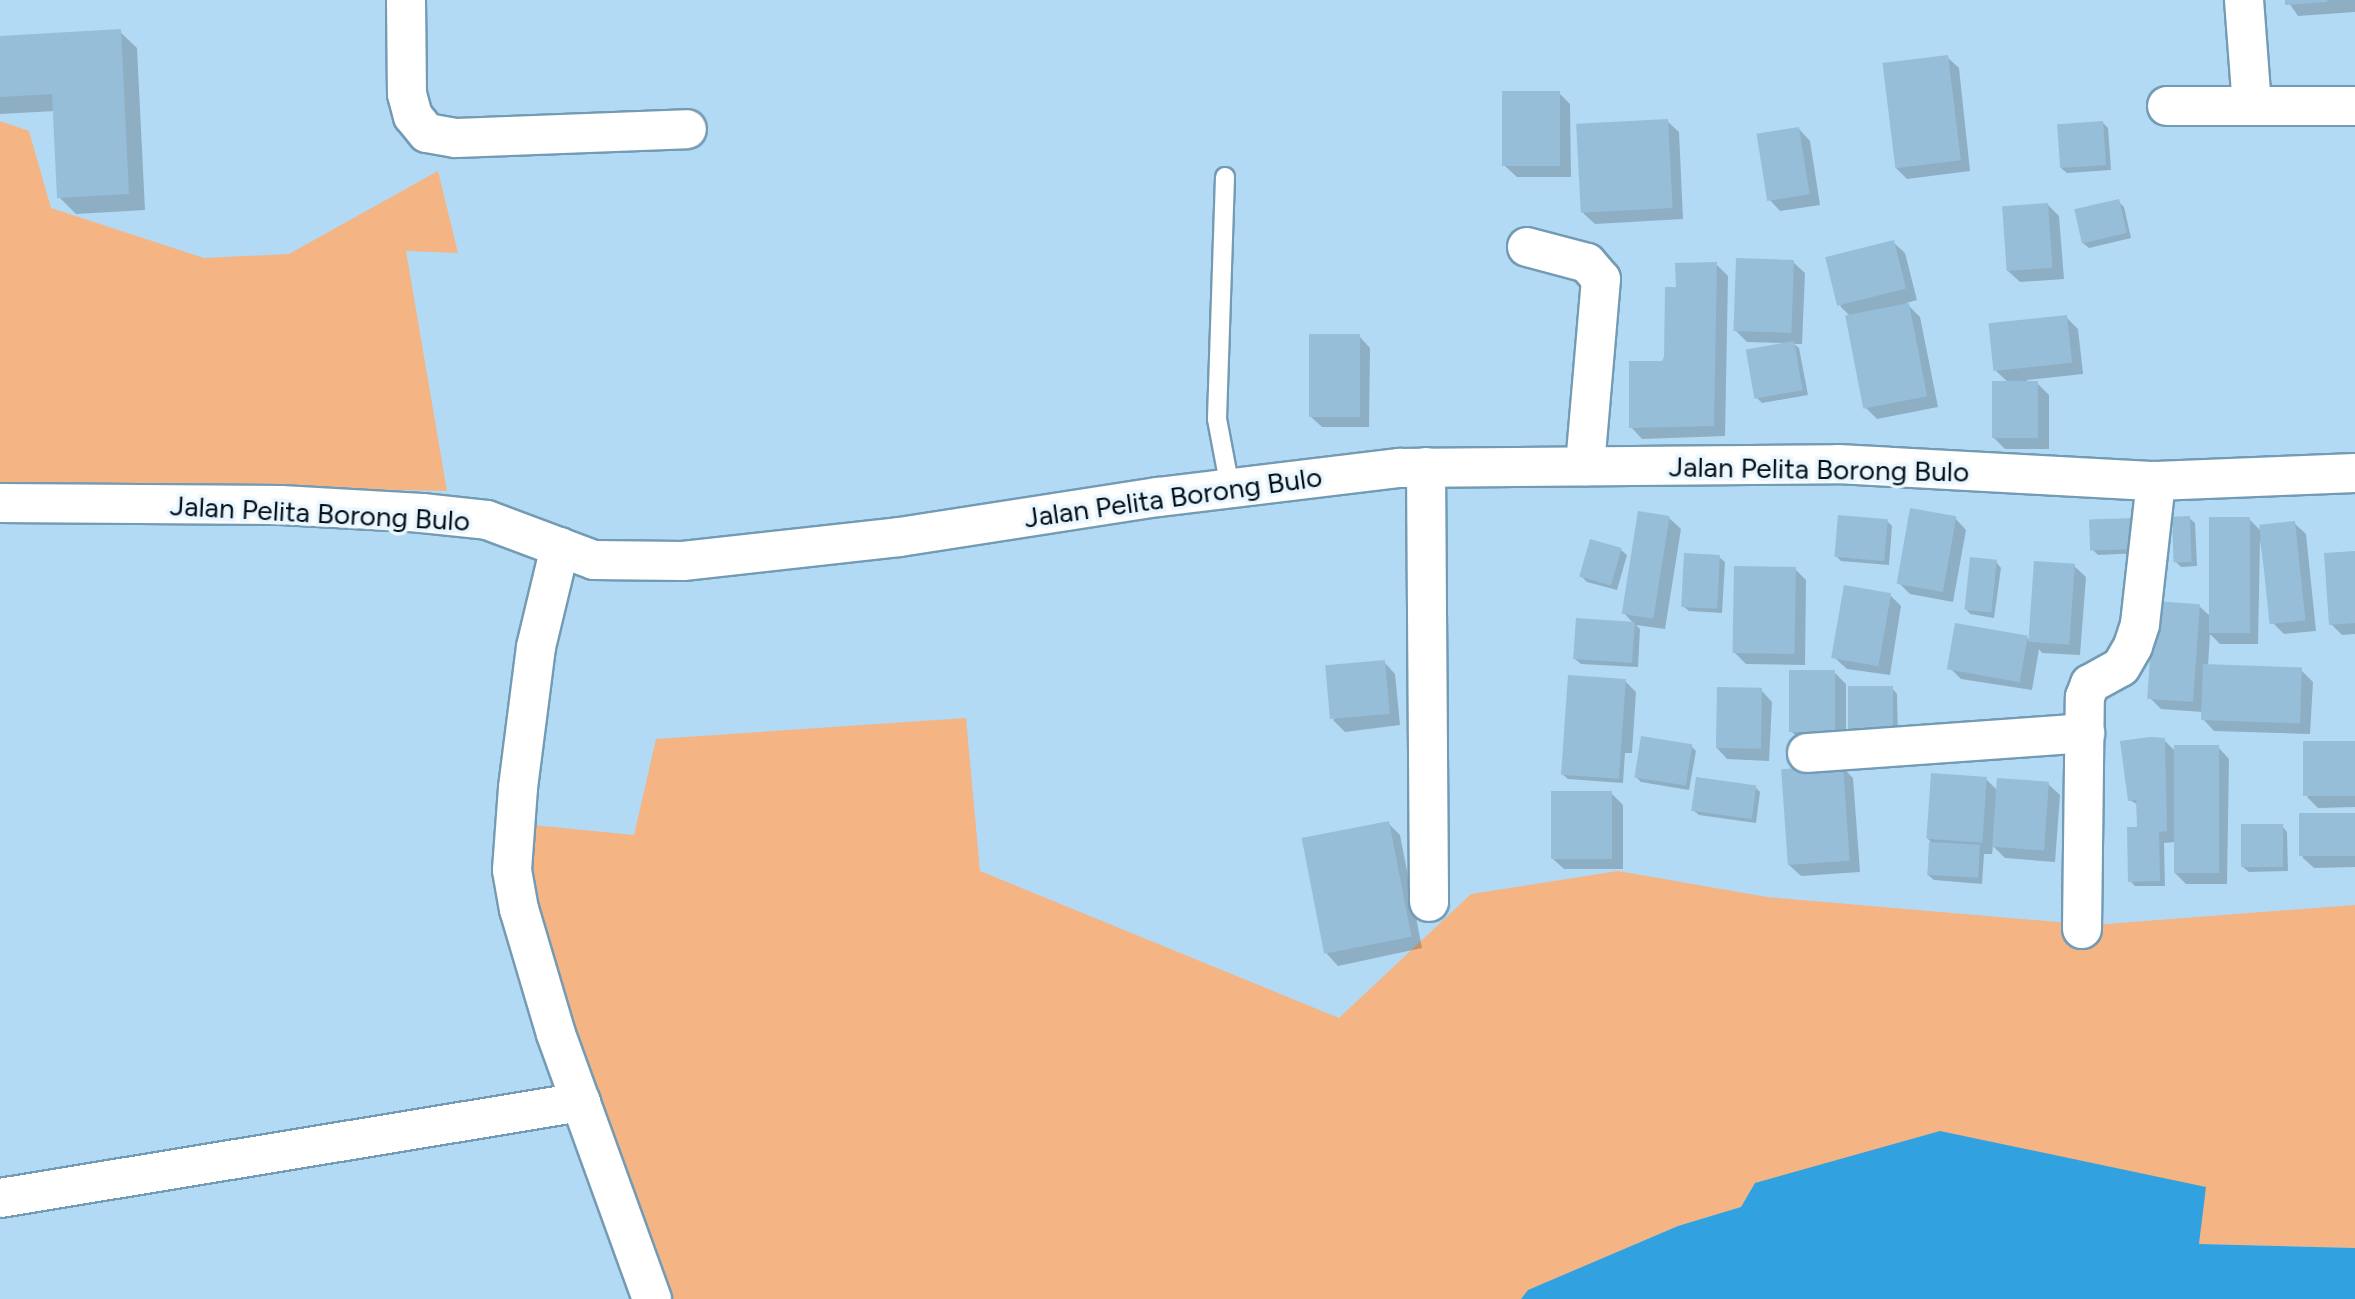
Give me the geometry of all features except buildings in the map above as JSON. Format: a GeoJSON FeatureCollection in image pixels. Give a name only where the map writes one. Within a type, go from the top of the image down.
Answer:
{"type":"FeatureCollection","features":[{"type":"Feature","properties":{"kind":"street"},"geometry":{"type":"LineString","coordinates":[[406,0],[407,94],[413,116],[427,133],[456,138],[687,129]]}},
{"type":"Feature","properties":{"kind":"street"},"geometry":{"type":"LineString","coordinates":[[2244,0],[2252,106]]}},
{"type":"Feature","properties":{"kind":"street"},"geometry":{"type":"LineString","coordinates":[[2167,106],[2355,106]]}},
{"type":"Feature","properties":{"kind":"street"},"geometry":{"type":"LineString","coordinates":[[1527,247],[1587,263],[1601,279],[1585,466]]}},
{"type":"Feature","properties":{"kind":"street","name":"Jalan Pelita Borong Bulo"},"geometry":{"type":"LineString","coordinates":[[0,503],[281,505],[422,513],[487,520],[594,560],[683,561],[899,537],[1230,488],[1426,467],[1838,464],[2156,481],[2355,473]]}},
{"type":"Feature","properties":{"kind":"street"},"geometry":{"type":"LineString","coordinates":[[1426,467],[1429,902]]}},
{"type":"Feature","properties":{"kind":"street"},"geometry":{"type":"LineString","coordinates":[[2082,929],[2085,697],[2090,684],[2121,667],[2140,624],[2156,481]]}},
{"type":"Feature","properties":{"kind":"street"},"geometry":{"type":"LineString","coordinates":[[560,547],[536,647],[518,788],[512,870],[519,909],[552,1020],[652,1299]]}},
{"type":"Feature","properties":{"kind":"street"},"geometry":{"type":"LineString","coordinates":[[1807,753],[2085,733]]}},
{"type":"Feature","properties":{"kind":"street"},"geometry":{"type":"LineString","coordinates":[[0,1198],[581,1102]]}},
{"type":"Feature","properties":{"kind":"lane"},"geometry":{"type":"LineString","coordinates":[[1225,177],[1217,419],[1230,488]]}},
{"type":"Feature","properties":{"kind":"shaded area"},"geometry":{"type":"Polygon","coordinates":[[[0,121],[29,131],[51,208],[204,258],[289,254],[438,171],[458,253],[406,251],[447,491],[0,482],[0,121]]]}},
{"type":"Feature","properties":{"kind":"shaded area"},"geometry":{"type":"Polygon","coordinates":[[[966,718],[980,871],[1339,1018],[1471,894],[1618,871],[1767,897],[2093,925],[2355,905],[2355,1248],[2199,1244],[2205,1187],[1742,1207],[1678,1226],[1529,1290],[1521,1299],[638,1299],[531,945],[532,825],[634,835],[656,739],[966,718]]]}},
{"type":"Feature","properties":{"kind":"water"},"geometry":{"type":"Polygon","coordinates":[[[1940,1131],[2206,1187],[2199,1244],[2355,1248],[2355,1299],[1521,1299],[1528,1290],[1678,1226],[1741,1207],[1755,1183],[1940,1131]]]}}]}
